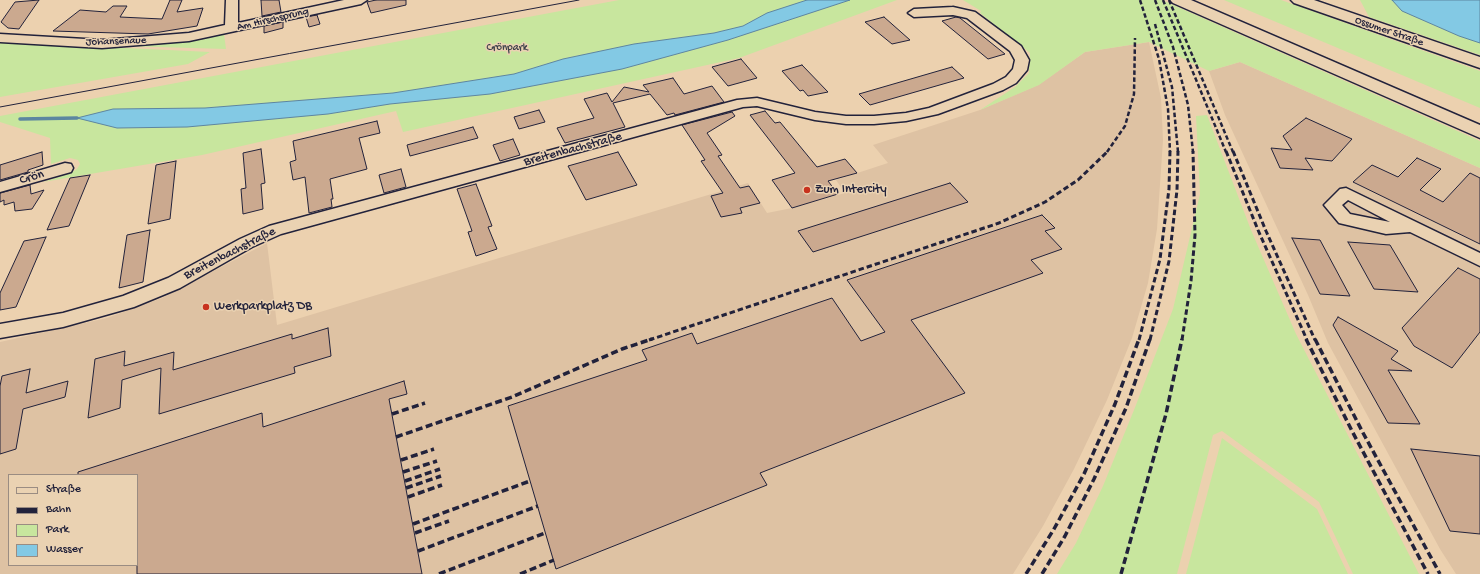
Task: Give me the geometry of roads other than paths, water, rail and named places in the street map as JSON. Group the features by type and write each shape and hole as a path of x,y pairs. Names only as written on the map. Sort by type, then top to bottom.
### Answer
{"main road":[{"path":"1178,0 1200,4 1480,119"},
{"name":"Ossumer Straße","path":"1299,0 1480,63"},
{"path":"1200,4 1480,132"}],"street":[{"path":"231,29 232,0"},
{"name":"Am Hirschsprung","path":"231,29 361,0"},
{"name":"Breitenbachstraße","path":"0,331 63,320 128,302 174,283 246,243 275,230 742,103 757,102 815,116 846,120 874,120 906,117 933,111 998,88 1011,80 1020,70 1022,60 1016,49 972,15 953,11 914,13"},
{"name":"Johansenaue","path":"0,38 102,44 189,37 231,29"},
{"name":"Crön","path":"0,188 64,168"},
{"path":"1413,226 1480,260"}],"water":[{"path":"807,0 850,0 728,40 622,69 490,94 390,104 328,114 187,127 117,128 77,118 113,109 205,108 393,93 514,74 563,59 634,44 714,33 743,26 767,13"},
{"path":"1392,0 1480,0 1480,43 1459,36 1402,11"}],"waterway":[{"path":"20,119 77,118"}],"tram line":[{"path":"0,107 579,0"}],"railway":[{"path":"1140,0 1159,59 1168,109 1170,152"},
{"path":"1155,0 1173,47 1188,105 1193,152"},
{"path":"1163,0 1226,152"},
{"path":"1169,0 1233,152"},
{"path":"1155,24 1172,87 1178,152"},
{"path":"1107,152 1125,126 1134,94 1135,38"},
{"path":"1182,340 1191,281 1195,235 1193,151"},
{"path":"1226,151 1258,230 1307,340"},
{"path":"1233,151 1266,231 1315,340"},
{"path":"649,340 999,223 1045,202 1078,180 1107,152"},
{"path":"1139,340 1160,259 1169,189 1170,152"},
{"path":"1150,340 1169,261 1177,190 1178,152"},
{"path":"1026,574 1054,529 1084,474 1115,404 1139,339"},
{"path":"1042,574 1065,536 1094,479 1126,408 1150,339"},
{"path":"1121,574 1166,414 1182,339"},
{"path":"1306,339 1352,431 1428,574"},
{"path":"1315,339 1362,431 1440,574"},
{"path":"396,437 512,397 622,349 649,340"},
{"path":"392,414 425,403"},
{"path":"401,460 434,449"},
{"path":"403,472 437,461"},
{"path":"405,481 440,469"},
{"path":"406,488 441,476"},
{"path":"413,524 530,481"},
{"path":"408,497 442,485"},
{"path":"418,551 538,506"},
{"path":"415,533 449,521"},
{"path":"439,574 545,533"},
{"path":"520,574 554,560"}],"place":[{"name":"Zum Intercity","path":"807,190"},
{"name":"Werkparkplatz DB","path":"206,307"}],"park label":[{"name":"Crönpark","path":"507,48"}]}
